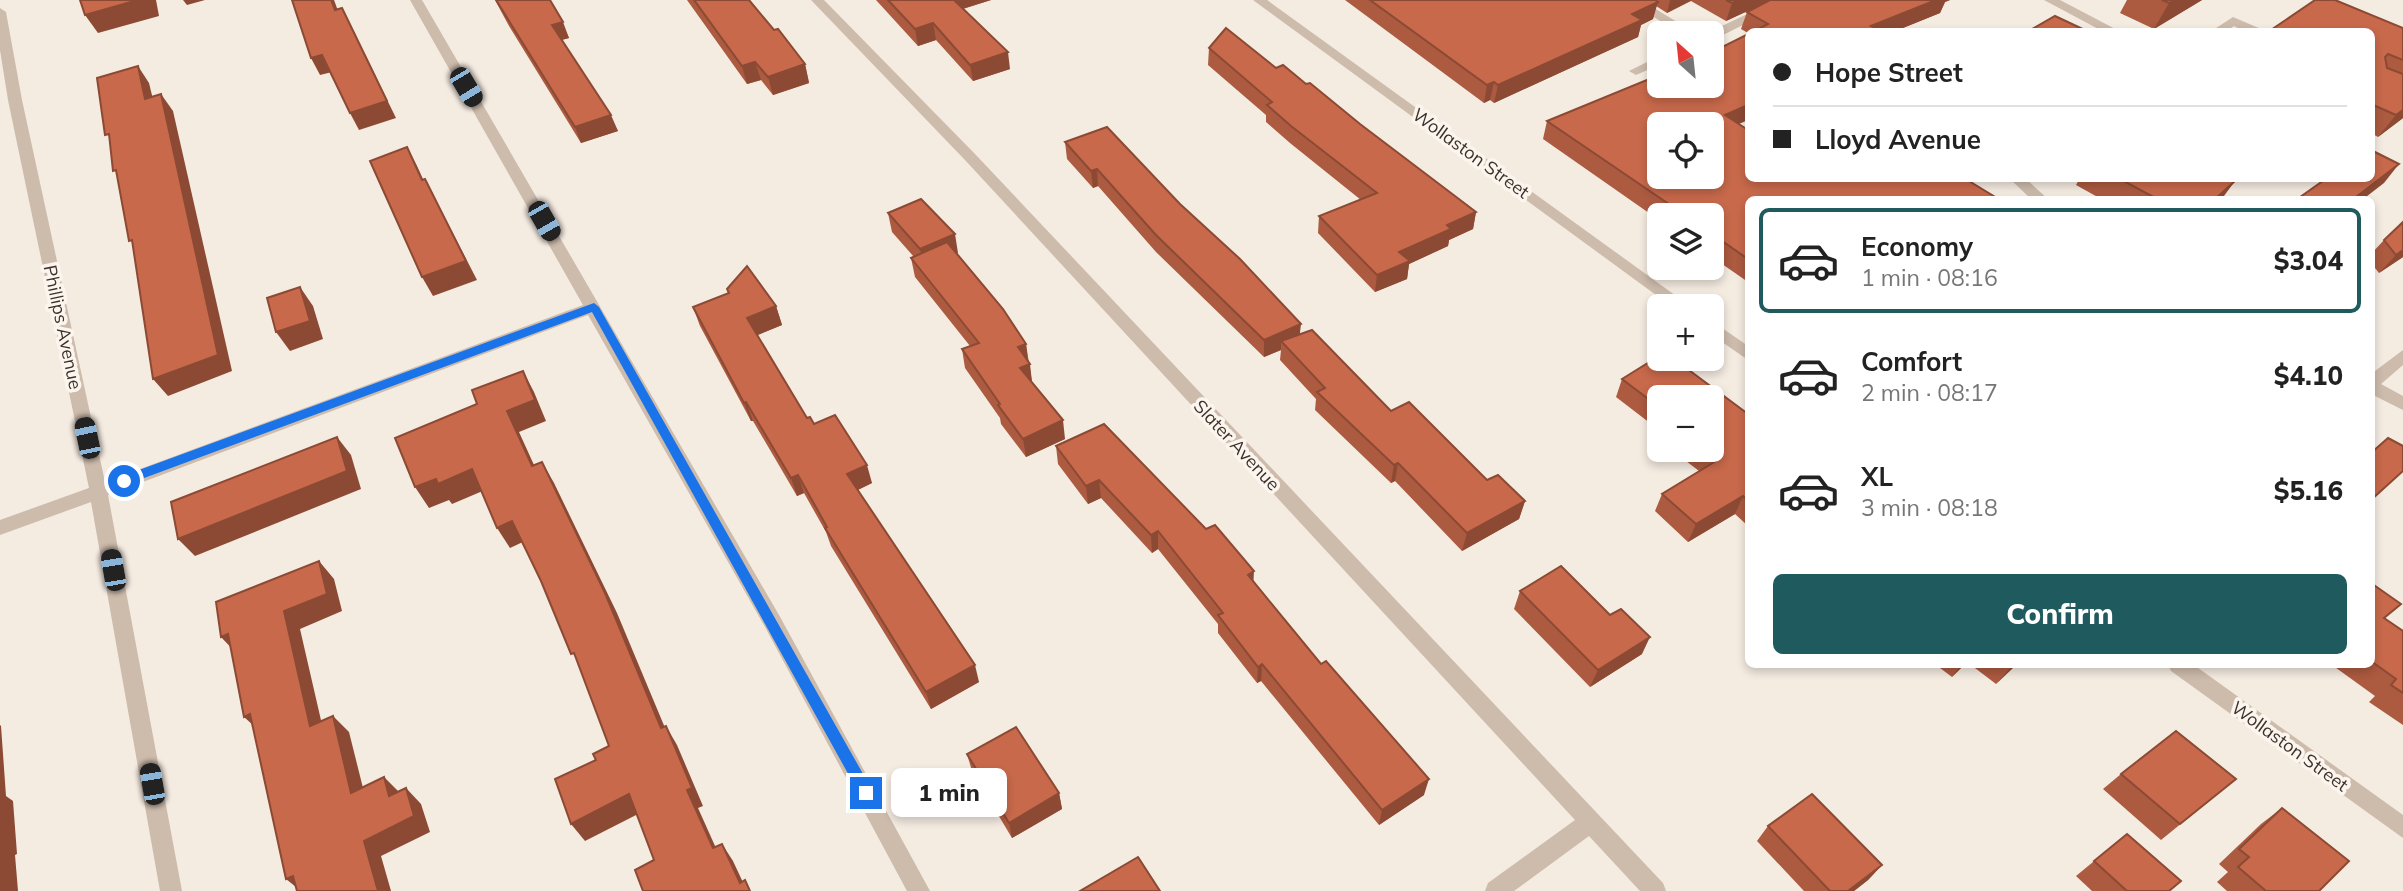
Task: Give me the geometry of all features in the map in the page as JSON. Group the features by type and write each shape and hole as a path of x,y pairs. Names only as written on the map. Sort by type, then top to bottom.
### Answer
{"street":[{"path":"416,0 772,621 919,891"},
{"name":"Slater Avenue","path":"817,0 970,157 1655,891"},
{"name":"Wollaston Street","path":"1259,0 1665,294"},
{"path":"1632,0 1668,21"},
{"path":"1724,29 1787,0"},
{"path":"2050,0 2107,28"},
{"name":"Phillips Avenue","path":"0,12 15,100 98,490 171,891"},
{"path":"2222,28 2233,21 2248,28"},
{"path":"1636,71 1647,66"},
{"path":"2021,182 2037,196"},
{"path":"0,528 594,307"},
{"path":"1724,336 1745,352"},
{"path":"2375,381 2403,356"},
{"path":"2375,387 2403,404"},
{"name":"Wollaston Street","path":"2182,668 2403,828"},
{"path":"1496,891 1590,822"}],"building":[{"path":"80,0 138,0 85,15"},
{"path":"292,0 331,0 335,10 342,8 387,101 350,113 322,55 311,58"},
{"path":"496,0 550,0 563,22 552,25 611,115 575,127"},
{"path":"694,0 749,0 774,30 778,29 805,64 768,77 755,62 742,66"},
{"path":"888,0 954,0 1008,52 970,65 933,23 915,29"},
{"path":"1370,0 1658,2 1632,14 1642,20 1498,85 1494,82 1487,85"},
{"path":"1770,0 1936,0 1871,26 1875,28 1760,28 1768,24 1747,12"},
{"path":"2315,0 2335,0 2403,28 2403,60 2388,54 2385,57 2387,68 2403,74 2403,110 2396,115 2375,106 2375,28 2274,28"},
{"path":"2055,16 2080,28 2034,28"},
{"path":"1226,28 1276,68 1283,65 1306,84 1310,83 1476,212 1447,225 1451,229 1399,252 1410,261 1377,275 1319,216 1377,193 1291,126 1267,105 1272,102 1209,48"},
{"path":"1745,36 1745,106 1725,115 1745,128 1745,182 1971,182 1993,196 1745,196 1745,257 1724,242 1724,203 1667,203 1547,121 1647,80 1647,98 1724,98 1724,46"},
{"path":"138,66 145,99 161,94 218,355 153,379 132,240 129,241 116,170 113,171 109,134 105,135 97,78"},
{"path":"1107,127 1180,204 1240,259 1301,324 1264,340 1156,235 1097,169 1091,171 1065,142"},
{"path":"407,147 466,261 422,277 370,161"},
{"path":"2375,152 2399,164 2357,196 2302,196 2321,182 2375,182"},
{"path":"2125,182 2234,182 2218,196 2152,196"},
{"path":"921,199 955,234 920,249 888,213"},
{"path":"2403,222 2403,250 2396,255 2384,240"},
{"path":"947,242 1003,309 1026,344 1018,347 1030,364 1020,368 1063,420 1023,439 998,405 1000,404 962,349 979,343 911,258"},
{"path":"747,266 776,306 747,318 807,418 810,417 814,424 835,415 867,465 847,474 975,665 926,692 825,528 827,527 798,475 791,478 746,402 744,403 693,307 729,293 727,289"},
{"path":"300,287 310,321 276,332 267,298"},
{"path":"1312,330 1391,411 1409,402 1487,480 1498,475 1525,501 1467,533 1398,463 1394,465 1317,392 1325,388 1281,341"},
{"path":"1647,363 1647,371 1690,371 1709,385 1647,385 1647,398 1622,379"},
{"path":"523,371 535,400 507,411 532,466 542,462 605,593 661,728 666,726 692,788 687,790 713,848 722,844 740,883 745,880 750,891 643,891 635,870 654,860 629,794 571,824 555,779 596,760 593,754 609,746 574,653 571,654 541,581 512,521 497,528 472,469 438,484 436,479 415,487 395,438 477,404 472,390"},
{"path":"1724,396 1745,412 1745,498 1743,496 1696,524 1662,494 1714,462 1724,462"},
{"path":"1104,424 1206,529 1215,525 1254,571 1248,575 1321,664 1326,661 1429,779 1382,810 1262,664 1258,667 1218,615 1223,613 1158,531 1151,535 1099,480 1086,486 1056,446"},
{"path":"337,437 347,471 178,539 171,502"},
{"path":"2388,438 2403,446 2403,471 2375,496 2375,449"},
{"path":"319,561 327,594 284,611 310,726 333,716 351,793 384,777 389,796 406,788 414,816 364,841 378,891 297,891 293,876 286,879 250,714 244,717 228,634 221,637 216,602"},
{"path":"1561,566 1610,615 1621,609 1650,637 1598,670 1520,591"},
{"path":"2375,586 2401,604 2384,618 2403,631 2403,693 2391,685 2396,679 2375,664"},
{"path":"1016,727 1059,793 1009,823 967,754"},
{"path":"2176,731 2236,779 2180,824 2121,774"},
{"path":"1812,794 1882,865 1848,891 1830,891 1768,826"},
{"path":"2282,808 2349,861 2319,891 2266,891 2238,867 2249,857 2239,849"},
{"path":"2127,834 2181,881 2169,891 2127,891 2094,861"},
{"path":"1138,857 1160,891 1080,891"}],"route":[{"path":"124,481 594,307 866,793"}]}
